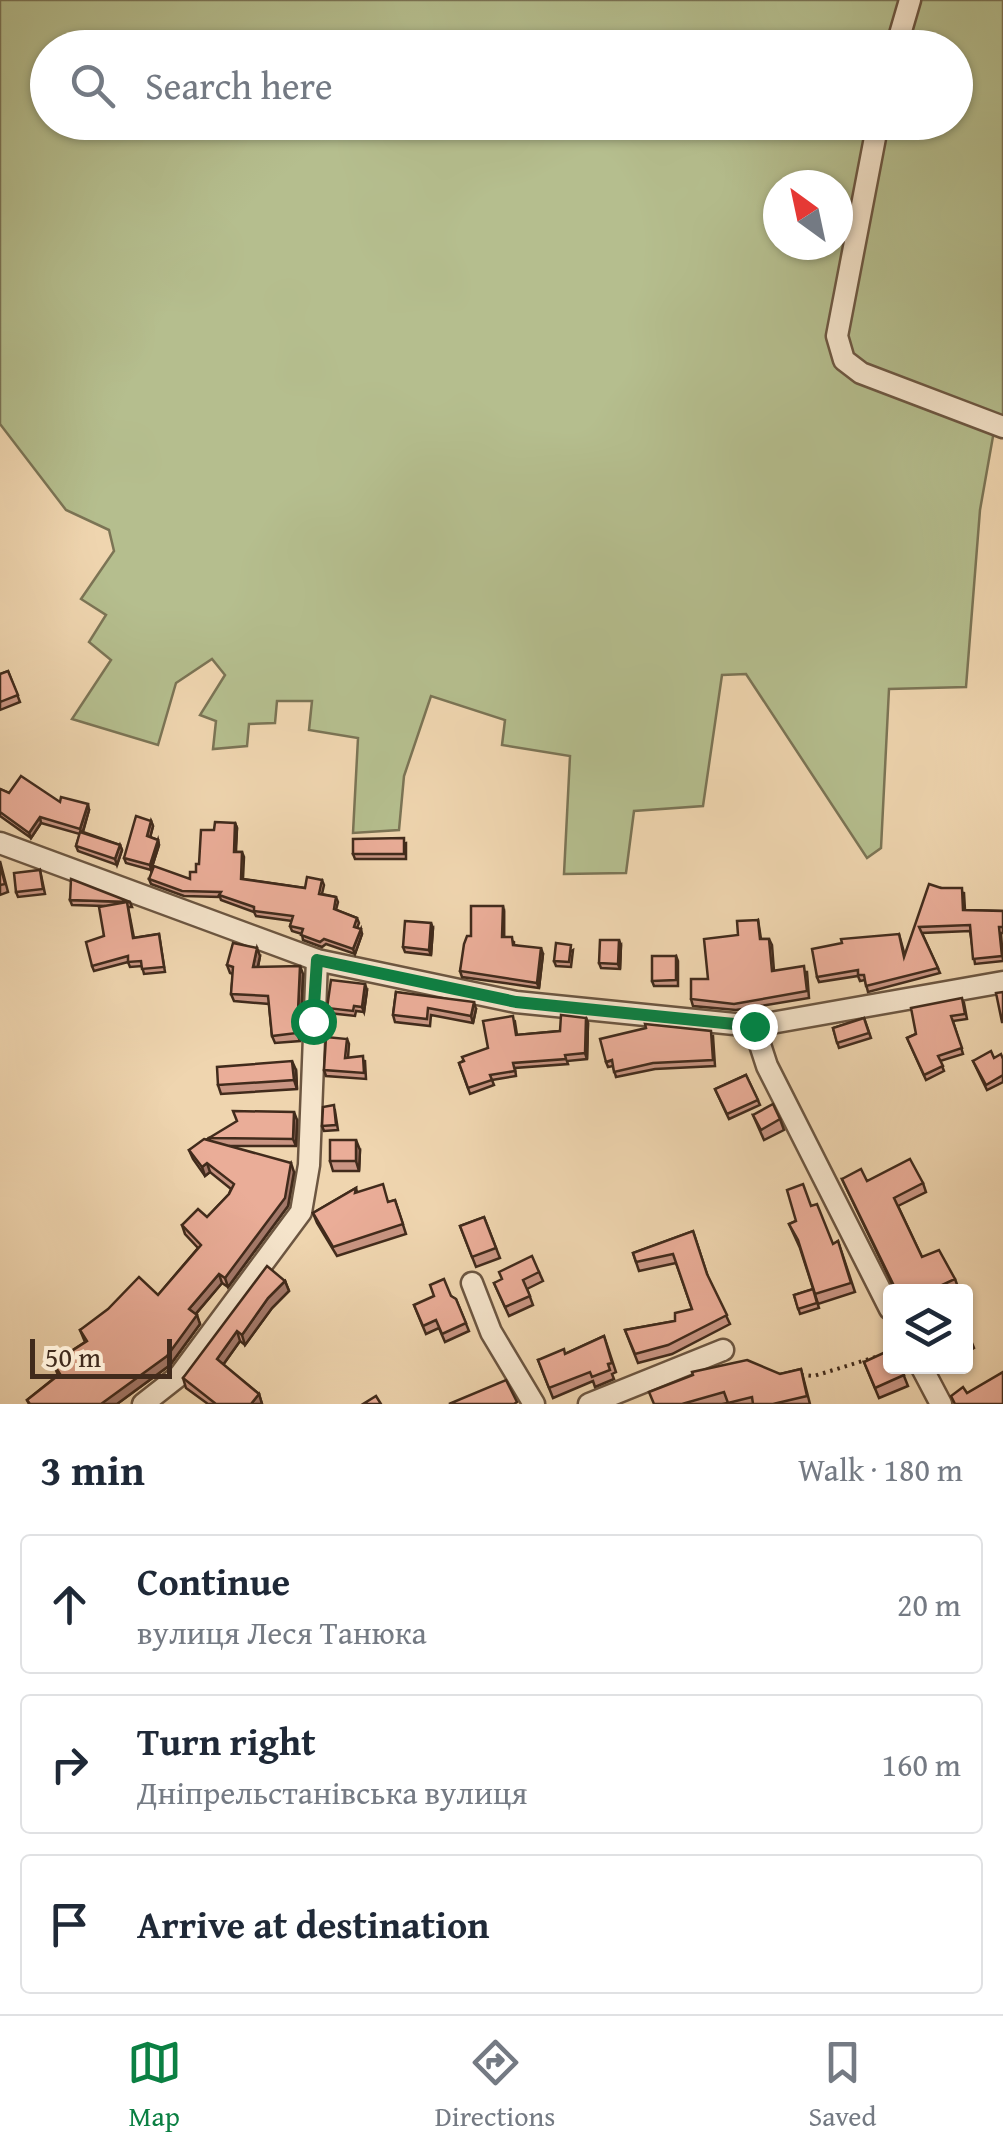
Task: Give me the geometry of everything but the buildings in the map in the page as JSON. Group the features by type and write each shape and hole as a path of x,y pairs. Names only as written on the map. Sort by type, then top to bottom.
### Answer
{"street":[{"path":"901,30 910,0"},
{"path":"875,140 837,336 844,360 861,372 1003,427"},
{"path":"0,843 317,960 516,1002 754,1026 1003,982"},
{"path":"154,1400 180,1374 301,1212 309,1165 317,960"},
{"path":"754,1026 767,1066 883,1295"},
{"path":"472,1283 490,1332 534,1404"},
{"path":"589,1404 723,1350"},
{"path":"924,1374 941,1404"}],"path":[{"path":"796,1375 814,1376 883,1354"}],"green space":[{"path":"0,0 1003,0 1003,417 995,425 980,510 966,687 889,689 881,848 867,858 746,674 722,675 703,806 634,811 626,873 564,874 570,756 502,745 505,720 431,696 404,776 399,830 353,833 358,738 309,730 312,701 277,701 275,723 249,724 247,746 213,749 216,721 200,715 225,675 212,659 176,683 158,745 72,719 111,660 89,642 106,615 81,599 114,551 109,530 66,510 0,424"}],"route":[{"path":"313,1021 317,960 516,1002 754,1026"}]}
